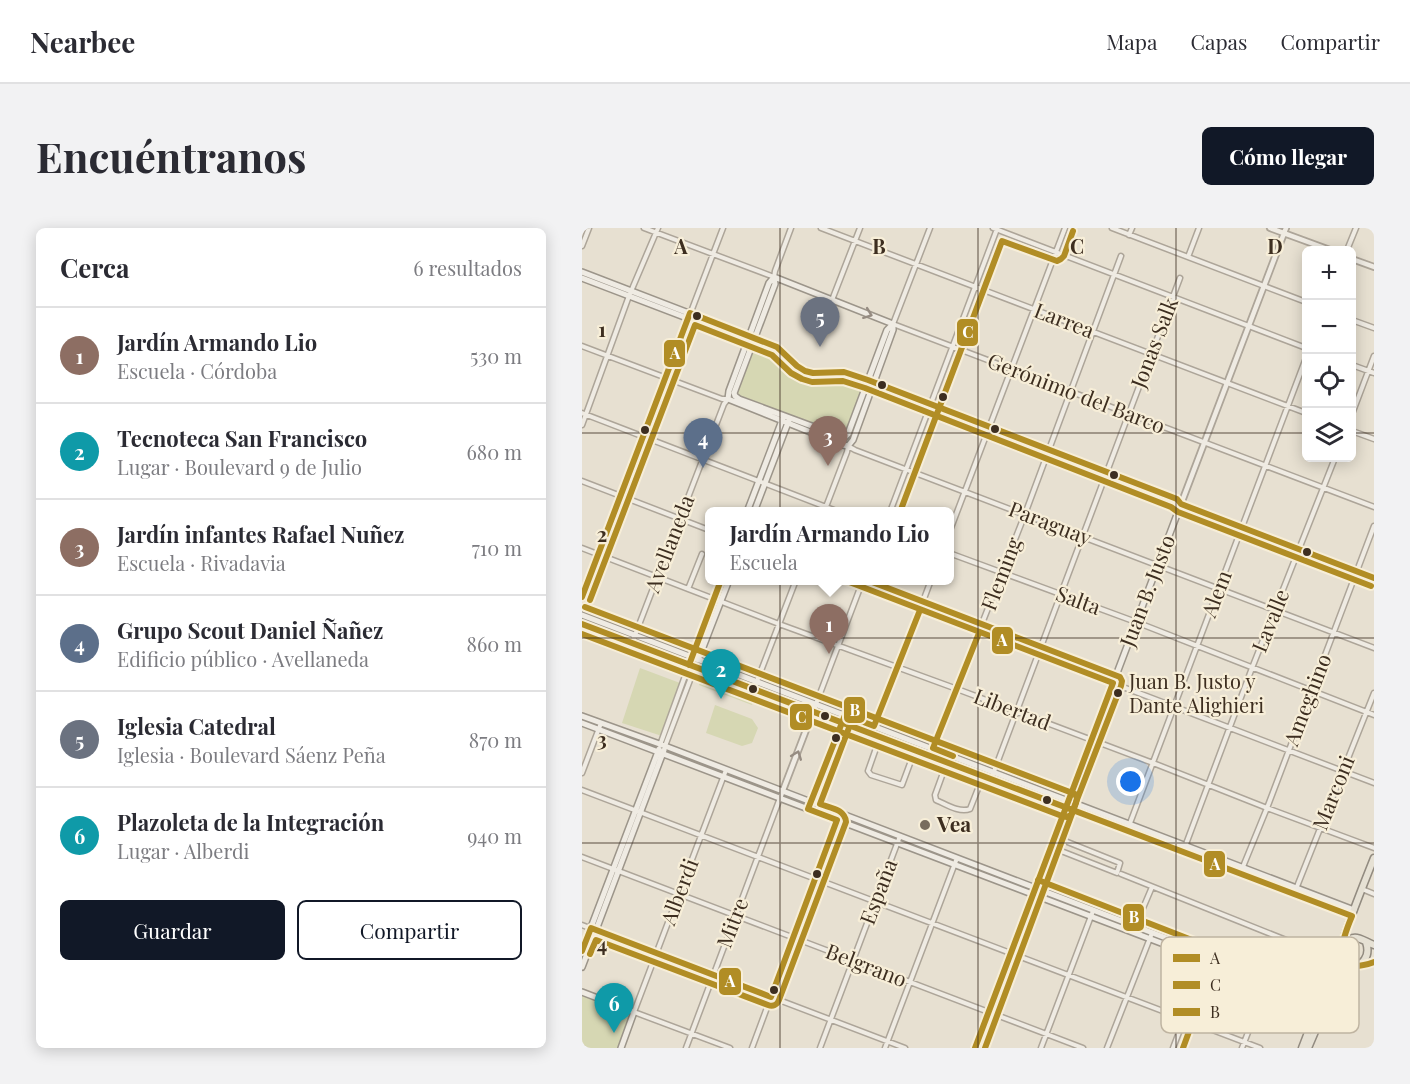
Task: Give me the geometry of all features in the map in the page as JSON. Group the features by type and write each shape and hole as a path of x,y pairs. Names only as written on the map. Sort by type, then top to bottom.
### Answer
{"main road":[{"path":"582,272 631,294"},
{"name":"Gerónimo del Barco","path":"774,277 893,324"},
{"name":"Avellaneda","path":"728,399 729,391 775,284 774,277"},
{"path":"582,278 631,294 751,340 786,355 805,371 849,373 871,381 929,407 1106,475 1177,499 1181,504 1374,578"},
{"path":"869,388 844,438 848,446 853,440 888,327 893,324"},
{"name":"Avellaneda","path":"735,396 751,340"},
{"path":"837,373 869,388 929,407"},
{"path":"728,399 735,396"},
{"name":"Paraguay","path":"735,396 848,446"},
{"name":"Paraguay","path":"728,399 844,438"},
{"path":"755,507 785,420"},
{"path":"750,507 762,482"},
{"name":"Juan B. Justo","path":"975,1048 1181,504"},
{"path":"692,666 719,585"},
{"path":"695,658 727,585"},
{"path":"582,615 1297,887 1352,916"},
{"path":"582,624 1352,916"},
{"path":"582,716 600,726 1161,940"},
{"path":"582,723 600,726"},
{"path":"582,967 593,929 662,749"},
{"path":"1345,937 1374,858"},
{"path":"1091,913 1135,927 1151,936"},
{"path":"1352,916 1351,933 1355,937"},
{"path":"582,951 593,929"},
{"path":"1359,938 1374,945"},
{"path":"1361,966 1370,955 1370,948 1366,942"},
{"path":"1361,966 1374,962"},
{"path":"582,992 634,1012"},
{"name":"Alberdi","path":"621,1048 634,1012"},
{"path":"1302,1048 1308,1033"},
{"path":"1308,1048 1313,1033"}],"street":[{"path":"582,246 589,228"},
{"name":"Gerónimo del Barco","path":"644,228 657,230 774,277"},
{"path":"582,597 723,228"},
{"name":"Avellaneda","path":"774,277 791,228"},
{"name":"Larrea","path":"821,228 1302,411"},
{"path":"832,300 860,228"},
{"path":"893,324 930,228"},
{"path":"892,507 996,228 1302,346"},
{"path":"954,520 1065,228"},
{"path":"1112,228 1302,300"},
{"path":"1129,235 1132,228"},
{"path":"1188,257 1199,228"},
{"path":"1270,228 1285,231 1321,246"},
{"path":"1349,246 1356,228"},
{"path":"582,425 584,414 657,230"},
{"name":"Juan B. Justo","path":"1181,504 1285,231"},
{"name":"Fleming","path":"930,756 1025,514 1122,256"},
{"path":"1356,260 1374,267"},
{"name":"Jonas Salk","path":"991,779 1180,278"},
{"path":"1356,321 1374,328"},
{"name":"Gerónimo del Barco","path":"893,324 1374,507"},
{"name":"Paraguay","path":"582,346 665,379 722,399 728,399"},
{"path":"1354,408 1374,356"},
{"path":"1356,366 1374,373"},
{"name":"Alem","path":"1127,831 1302,369"},
{"name":"Avellaneda","path":"632,643 702,459 728,399"},
{"path":"584,414 762,482 820,507"},
{"path":"1356,432 1374,439"},
{"path":"826,507 848,446"},
{"name":"Paraguay","path":"848,446 1374,648"},
{"name":"Lavalle","path":"1183,852 1252,668 1333,462"},
{"path":"582,481 705,528"},
{"name":"Ameghino","path":"1240,874 1374,526"},
{"name":"Libertad","path":"582,548 1374,848"},
{"path":"688,589 702,554"},
{"name":"Salta","path":"954,555 1374,714"},
{"path":"754,689 794,585"},
{"path":"856,585 1374,783"},
{"path":"871,734 929,585"},
{"path":"782,795 861,587"},
{"path":"662,749 692,666"},
{"name":"Marconi","path":"1294,894 1374,693"},
{"path":"809,806 845,715"},
{"path":"582,773 600,726"},
{"path":"880,737 868,771 871,775 900,786 903,784 915,750"},
{"path":"947,762 934,795 938,801 966,811 970,809 983,776"},
{"name":"Alberdi","path":"634,1012 725,773"},
{"path":"582,790 1161,1011"},
{"name":"Mitre","path":"686,1048 782,795"},
{"path":"752,1048 838,817"},
{"name":"España","path":"820,1048 898,839"},
{"path":"1051,844 1062,840 1120,863 1119,874"},
{"path":"1051,844 1119,874 1278,937"},
{"name":"Belgrano","path":"582,857 1083,1048"},
{"path":"885,1048 956,861"},
{"path":"1135,927 1152,887"},
{"path":"1362,889 1374,894"},
{"path":"1041,1048 1091,913"},
{"path":"582,925 904,1048"},
{"path":"1107,1048 1151,936"},
{"path":"634,1012 729,1048"},
{"path":"1173,1048 1179,1033"},
{"path":"1221,1033 1260,1048"},
{"path":"1242,1048 1248,1033"}],"green space":[{"path":"753,344 777,352 805,371 837,373 866,386 846,437 735,396"},
{"path":"640,668 680,683 662,736 622,723"},
{"path":"703,674 756,694 752,705 699,685"},
{"path":"715,705 752,719 758,728 752,743 742,746 706,733"},
{"path":"582,992 634,1012 621,1048 582,1048"}],"transit line":[{"name":"C","path":"902,507 1002,241 1057,261 1064,256 1073,231"},
{"name":"A","path":"582,597 690,313 777,347 805,371 844,372 868,380 1374,578"},
{"name":"C","path":"590,600 695,325 772,355 791,373 802,379 812,382 843,381 865,388 1371,586"},
{"name":"A","path":"689,665 719,585"},
{"name":"A","path":"857,585 1113,683 975,1048"},
{"name":"C","path":"582,634 1062,816 1071,815 1121,686 1120,677 880,585"},
{"name":"B","path":"585,607 1075,794 1076,803 985,1048"},
{"name":"A","path":"582,951 591,928 771,997 837,820 808,809 845,715 874,726 920,610"},
{"name":"A","path":"582,624 1352,916 1344,937"},
{"name":"A","path":"953,756 933,748 979,633"},
{"name":"C","path":"590,954 596,940 768,1005 776,1004 846,822 843,814 820,804 850,725"},
{"name":"B","path":"1038,880 1184,937"},
{"name":"A","path":"1359,966 1374,962"},
{"name":"B","path":"1183,1048 1188,1033"}],"place":[{"name":"Iglesia Catedral","path":"820,347"},
{"name":"Jardín infantes Rafael Nuñez","path":"828,466"},
{"name":"Grupo Scout Daniel Ñañez","path":"703,468"},
{"name":"Jardín Armando Lio","path":"829,654"},
{"name":"Juan B. Justo y Dante Alighieri","path":"1118,693"},
{"name":"Tecnoteca San Francisco","path":"721,699"},
{"name":"Vea","path":"925,825"},
{"name":"Plazoleta de la Integración","path":"614,1033"}]}
